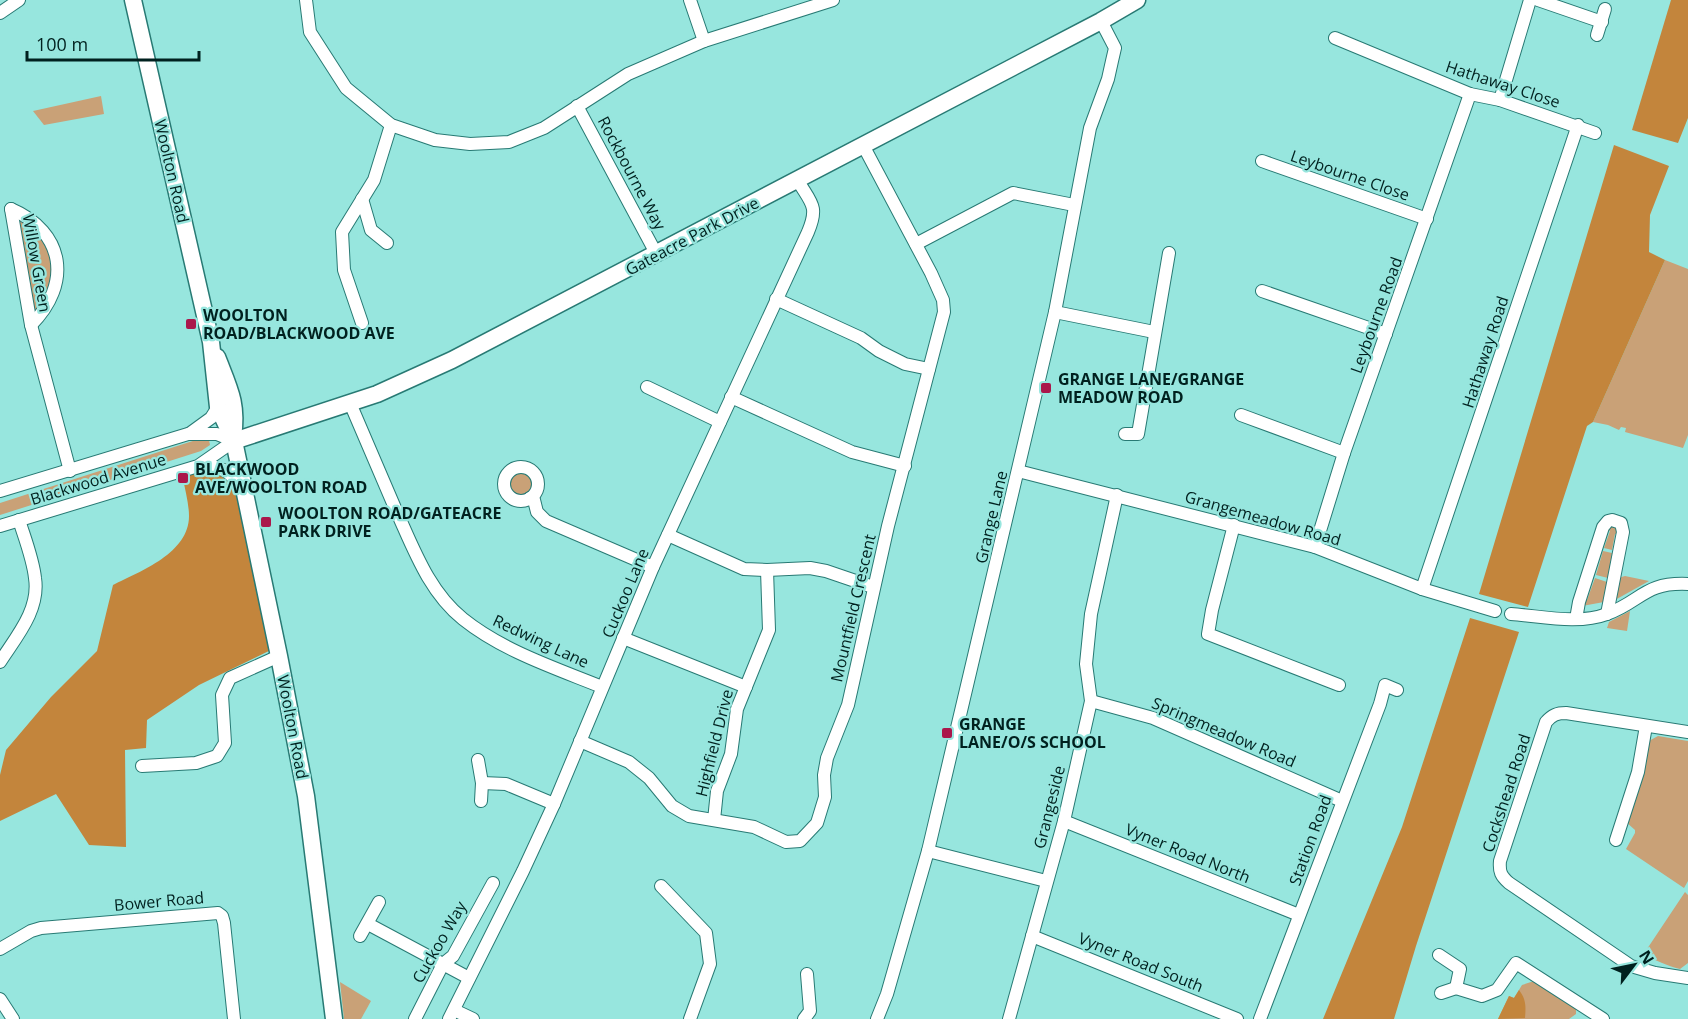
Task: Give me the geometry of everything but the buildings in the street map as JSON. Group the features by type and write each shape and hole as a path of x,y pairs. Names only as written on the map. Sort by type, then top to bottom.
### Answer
{"street":[{"path":"0,13 19,0"},
{"name":"Woolton Road","path":"133,0 211,342 218,407 234,439 279,656 306,796 334,1019"},
{"path":"306,0 310,32 346,88 391,124 435,140 470,144 509,142 544,128 628,74 704,41 833,0"},
{"path":"690,0 704,41"},
{"name":"Gateacre Park Drive","path":"234,439 377,394 452,360 864,147 1137,0"},
{"path":"1500,100 1530,0"},
{"path":"1538,0 1602,22"},
{"path":"1597,35 1605,9"},
{"name":"Grange Lane","path":"877,1019 887,994 928,851 1055,312 1090,128 1108,79 1115,48 1101,21"},
{"name":"Hathaway Close","path":"1335,38 1470,94 1500,100 1595,132"},
{"name":"Leybourne Road","path":"1315,547 1344,453 1470,94"},
{"name":"Rockbourne Way","path":"577,106 657,255"},
{"path":"362,323 344,270 342,232 374,180 391,124"},
{"name":"Hathaway Road","path":"1422,590 1578,125"},
{"name":"Mountfield Crescent","path":"580,741 629,762 650,777 672,806 689,816 754,827 786,842 800,841 817,824 825,797 824,775 827,758 848,705 873,587 944,312 944,300 864,147"},
{"name":"Leybourne Close","path":"1262,161 1428,219"},
{"name":"Cuckoo Lane","path":"451,1014 554,804 653,567 814,218 813,206 798,181"},
{"path":"916,244 1013,193 1074,205"},
{"path":"362,199 371,230 387,243"},
{"name":"Willow Green","path":"31,325 42,315 52,299 56,285 58,260 54,249 38,226 26,216 10,209 31,325 70,471"},
{"path":"1125,434 1138,434 1169,254"},
{"path":"1262,291 1386,334"},
{"path":"776,299 861,338 896,360 929,369"},
{"path":"1055,312 1154,332"},
{"name":"Woolton Road","path":"211,342 231,394 236,415 234,439"},
{"path":"647,387 720,422"},
{"path":"731,398 852,452 905,466"},
{"name":"Redwing Lane","path":"350,403 421,566 438,593 462,618 488,637 602,687"},
{"name":"Blackwood Avenue","path":"188,434 211,418 218,407"},
{"path":"1240,415 1344,453"},
{"name":"Blackwood Avenue","path":"0,491 188,434 217,434 234,439"},
{"name":"Blackwood Avenue","path":"0,526 204,463 234,439"},
{"path":"204,463 226,471 246,489"},
{"name":"Grangemeadow Road","path":"1018,471 1315,547 1422,590 1495,611"},
{"name":"Grangeside","path":"1008,1019 1064,821 1091,701 1086,664 1091,614 1117,495"},
{"path":"530,498 534,500 537,512 546,521 653,567"},
{"path":"0,662 27,619 33,607 36,592 34,569 19,520"},
{"path":"1576,619 1579,602 1604,527 1608,521 1612,520 1621,523 1623,532 1607,614"},
{"path":"1234,525 1208,634 1339,685"},
{"path":"668,535 744,569 810,568 873,587"},
{"name":"Highfield Drive","path":"714,820 717,791 731,754 737,709 769,630 767,570"},
{"path":"1511,614 1590,618 1607,614 1655,587 1688,584"},
{"path":"623,638 746,687"},
{"path":"142,766 196,763 218,756 225,743 222,695 230,678 279,656"},
{"name":"Station Road","path":"1260,1019 1380,704 1385,685 1397,690"},
{"name":"Springmeadow Road","path":"1091,701 1153,718 1342,801"},
{"name":"Cockshead Road","path":"1688,732 1566,713 1558,713 1551,717 1546,722 1499,869 1502,877 1509,883 1631,966 1655,973 1688,978"},
{"path":"1616,840 1638,772 1646,726"},
{"path":"478,760 482,783 481,801"},
{"path":"482,783 506,784 554,804"},
{"name":"Vyner Road North","path":"1064,821 1299,915"},
{"path":"928,851 1046,881"},
{"name":"Cuckoo Way","path":"415,1019 443,964 453,956 493,883"},
{"path":"661,886 706,933 710,964 690,1019"},
{"path":"360,936 379,902"},
{"name":"Bower Road","path":"0,949 31,931 41,928 218,913 224,922 234,1019"},
{"path":"368,924 469,978"},
{"name":"Vyner Road South","path":"1032,936 1237,1019"},
{"path":"1439,955 1460,969 1456,988"},
{"path":"1441,993 1456,988 1482,996 1497,990 1516,963 1603,1019"},
{"path":"804,1019 810,1011 807,974"},
{"path":"0,999 13,1019"},
{"path":"451,1014 473,1019"}],"shaded area":[{"path":"1671,0 1688,0 1688,118 1678,143 1632,130"},
{"path":"101,96 104,114 44,125 33,111"},
{"path":"1614,145 1669,166 1650,215 1649,252 1665,260 1593,422 1587,426 1528,607 1479,594"},
{"path":"15,214 39,236 52,263 49,289 33,318"},
{"path":"1665,260 1688,269 1688,435 1683,448 1625,432 1626,428 1621,427 1619,430 1593,422"},
{"path":"199,439 209,440 210,445 201,451 0,515 0,503"},
{"path":"233,463 277,647 199,685 147,720 146,748 125,750 126,847 89,845 56,794 0,821 0,775 6,750 51,697 97,651 113,585 162,559 181,540 187,529 189,516 183,478 198,466"},
{"path":"521,471 529,475 533,483 529,491 521,495 513,491 509,483 513,475"},
{"path":"1615,525 1619,534 1615,534 1612,550 1604,548 1610,531 1606,529"},
{"path":"1603,551 1612,553 1608,578 1596,575"},
{"path":"1625,576 1649,581 1615,600 1618,578"},
{"path":"1595,578 1607,582 1604,602 1582,606 1583,599 1587,600"},
{"path":"1630,611 1627,631 1607,628 1609,622"},
{"path":"1470,618 1519,632 1394,1019 1323,1019 1402,827"},
{"path":"1658,736 1688,741 1688,881 1684,888 1626,849 1635,833 1635,830 1626,822 1647,742"},
{"path":"1685,892 1688,895 1688,963 1680,969 1643,955"},
{"path":"1534,981 1576,1008 1576,1014 1569,1019 1498,1019 1509,996 1514,998 1522,985"},
{"path":"340,982 371,1001 361,1019 344,1019"},
{"path":"1519,990 1525,1003 1525,1018 1498,1019 1509,996 1514,998"}],"place":[{"name":"WOOLTON ROAD/BLACKWOOD AVE","path":"191,324"},
{"name":"GRANGE LANE/GRANGE MEADOW ROAD","path":"1046,388"},
{"name":"BLACKWOOD AVE/WOOLTON ROAD","path":"183,478"},
{"name":"WOOLTON ROAD/GATEACRE PARK DRIVE","path":"266,522"},
{"name":"GRANGE LANE/O/S SCHOOL","path":"947,733"}]}
